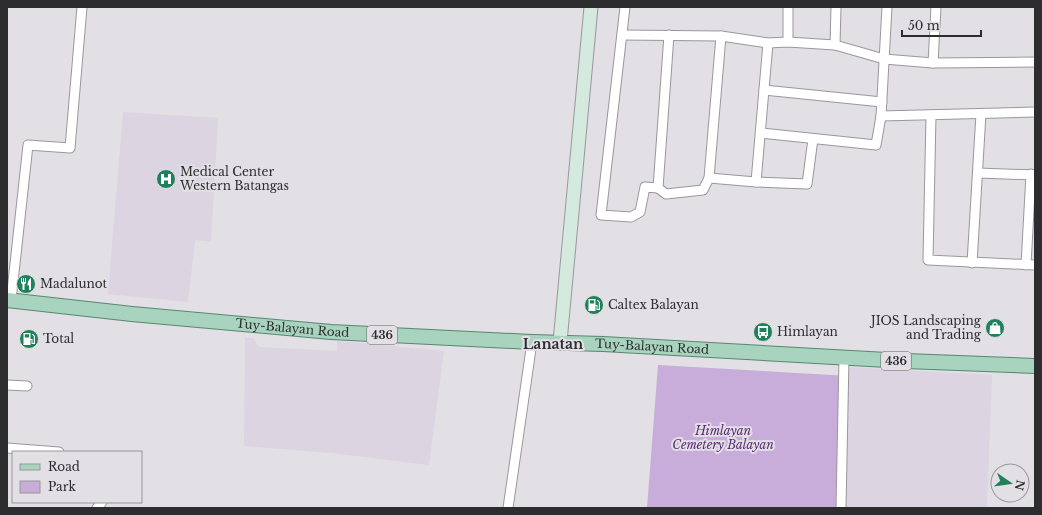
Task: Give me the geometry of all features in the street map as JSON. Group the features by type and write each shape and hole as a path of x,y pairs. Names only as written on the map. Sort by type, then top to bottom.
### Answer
{"main road":[{"name":"Tuy-Balayan Road","path":"9,300 52,306 331,332 532,342 560,342 905,361 1035,366"}],"street":[{"path":"9,300 28,145 70,148 82,7"},
{"path":"560,342 591,7"},
{"path":"625,7 601,215 631,217 640,212 645,187 658,188 666,194 703,190 709,178 721,36"},
{"path":"788,7 788,42"},
{"path":"835,45 836,7"},
{"path":"761,133 876,145 881,116 887,7"},
{"path":"933,63 936,7"},
{"path":"622,34 721,36 768,42 835,45 884,59 933,63 1035,62"},
{"path":"658,188 669,35"},
{"path":"756,182 768,42"},
{"path":"764,90 882,102"},
{"path":"881,116 1035,112"},
{"path":"972,262 981,114"},
{"path":"931,115 928,260 1030,265 1033,175 978,174"},
{"path":"709,178 807,184 813,139"},
{"path":"508,508 532,342"},
{"path":"841,508 844,358"},
{"path":"7,385 27,386"},
{"path":"7,448 46,451"}],"shaded area":[{"name":"Medical Center Western Batangas","path":"123,112 218,118 211,242 195,240 188,302 108,294"},
{"path":"245,338 253,338 259,347 337,351 337,341 444,351 429,465 332,453 244,446"},
{"path":"849,367 992,375 987,508 845,508"}],"green space":[{"name":"Himlayan Cemetery Balayan","path":"658,365 849,376 845,508 647,508"}],"place":[{"name":"Medical Center Western Batangas","path":"166,179"},
{"name":"Madalunot","path":"26,284"},
{"name":"Caltex Balayan","path":"594,305"},
{"name":"JIOS Landscaping and Trading","path":"995,328"},
{"name":"Himlayan","path":"763,332"},
{"name":"Total","path":"29,339"}],"district":[{"name":"Lanatan","path":"553,344"}]}
